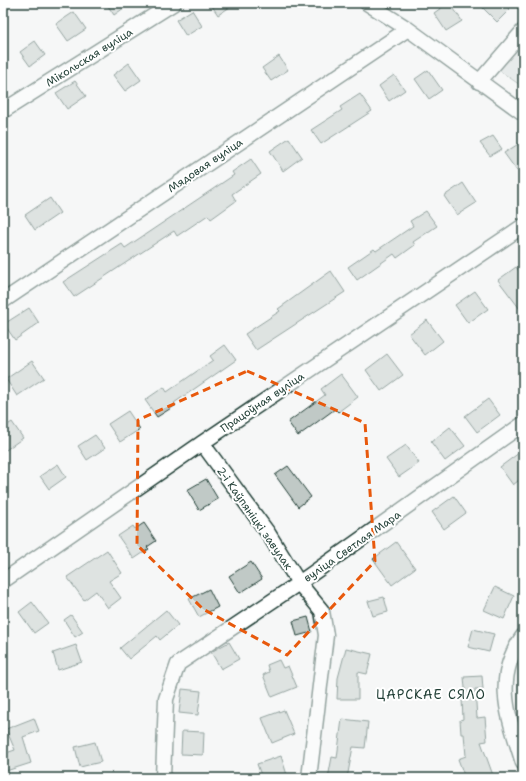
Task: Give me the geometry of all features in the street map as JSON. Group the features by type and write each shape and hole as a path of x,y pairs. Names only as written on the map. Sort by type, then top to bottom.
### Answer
{"street":[{"name":"Мікольская вуліца","path":"3,111 174,3"},
{"path":"367,3 408,29 523,113"},
{"name":"Мядовая вуліца","path":"3,300 408,29"},
{"path":"479,82 523,31"},
{"name":"Працоўная вуліца","path":"3,581 202,443 523,226"},
{"name":"вуліца Светлая Мара","path":"163,778 166,699 178,664 299,583 523,424"},
{"name":"2-і Каўпяніцкі завулак","path":"202,443 268,533 299,583 322,611 326,635 309,778"},
{"path":"523,636 513,651 508,671 506,705 523,763"}],"highlighted area":[{"path":"247,371 365,423 375,561 287,655 203,609 137,545 138,420"}],"shaded area":[{"path":"523,38 523,87 497,69"}],"building":[{"path":"106,3 131,3 114,15"},
{"path":"210,3 236,3 218,15"},
{"path":"450,3 462,21 446,31 434,13"},
{"path":"478,3 504,3 510,9 497,22"},
{"path":"192,10 202,26 186,36 176,20"},
{"path":"74,12 86,29 68,41 56,24"},
{"path":"35,41 45,55 30,66 20,52"},
{"path":"279,56 288,70 271,81 262,68"},
{"path":"129,63 141,80 125,91 113,75"},
{"path":"428,70 442,90 429,99 415,79"},
{"path":"394,75 405,90 389,101 379,86"},
{"path":"75,81 86,96 67,109 56,93"},
{"path":"360,94 372,111 321,144 311,130 342,110 340,107"},
{"path":"493,136 502,149 490,156 480,143"},
{"path":"289,138 302,157 283,171 270,151"},
{"path":"520,143 523,148 523,167 517,171 504,153"},
{"path":"251,159 261,174 232,194 236,201 211,219 208,215 177,236 174,231 74,297 63,282 122,244 125,248 234,175 232,172"},
{"path":"463,183 476,203 457,215 444,196"},
{"path":"50,198 60,213 35,230 25,215"},
{"path":"426,211 437,226 413,242 415,245 397,258 394,254 357,280 348,267 374,249 376,251 413,226 410,221"},
{"path":"516,267 523,276 523,313 498,280"},
{"path":"331,271 345,292 256,350 245,334 280,311 278,309"},
{"path":"475,291 488,309 468,323 455,305"},
{"path":"29,308 39,323 15,340 4,324"},
{"path":"427,320 443,341 425,355 409,334"},
{"path":"225,345 236,360 174,403 176,405 157,417 145,400 164,387 167,392 213,360 210,356"},
{"path":"387,354 403,375 381,391 366,370"},
{"path":"32,361 44,378 17,396 6,379"},
{"path":"341,374 358,397 338,412 335,409 298,436 288,422 325,395 321,389"},
{"path":"488,399 500,415 477,432 465,416"},
{"path":"128,411 140,429 120,442 108,424"},
{"path":"12,422 23,438 3,452 3,428"},
{"path":"450,427 465,446 445,461 431,442"},
{"path":"95,435 105,448 87,460 78,446"},
{"path":"406,445 419,463 399,477 386,459"},
{"path":"523,450 523,477 513,485 500,467"},
{"path":"58,464 66,477 49,489 40,476"},
{"path":"288,466 311,497 298,507 275,475"},
{"path":"206,479 218,499 199,510 187,490"},
{"path":"454,496 466,513 444,529 432,512"},
{"path":"144,523 156,541 147,547 149,549 134,559 118,536 133,526 135,529"},
{"path":"396,542 415,568 392,585 373,559"},
{"path":"107,550 122,573 109,581 121,598 108,608 96,591 84,600 67,577"},
{"path":"251,562 262,579 240,593 229,576"},
{"path":"495,587 514,596 504,619 484,610"},
{"path":"209,589 218,607 199,617 189,599"},
{"path":"384,597 388,612 373,616 368,601"},
{"path":"32,602 48,623 34,633 19,612"},
{"path":"166,610 178,625 160,640 157,636 129,659 120,648"},
{"path":"71,615 83,632 75,637 64,620"},
{"path":"308,617 312,632 297,636 293,621"},
{"path":"473,629 494,634 489,652 468,647"},
{"path":"229,642 239,659 221,669 211,652"},
{"path":"76,645 82,662 58,670 53,653"},
{"path":"346,648 372,654 367,674 358,672 358,699 337,699 338,678"},
{"path":"279,660 283,668 288,666 297,687 272,697 263,675 269,672 267,665"},
{"path":"482,676 483,689 475,689 477,718 485,717 487,741 481,742 494,778 465,778 458,759 466,756 464,734 461,734 460,720 463,719 462,699 466,699 464,677"},
{"path":"182,689 201,691 198,715 179,713"},
{"path":"284,710 294,734 272,743 262,718"},
{"path":"34,718 39,731 23,737 31,763 6,771 3,754 15,750 6,729"},
{"path":"342,719 368,722 365,748 353,747 347,778 328,778 332,757 337,758"},
{"path":"182,731 204,732 203,755 181,754"},
{"path":"95,742 101,762 80,767 75,747"},
{"path":"281,756 288,778 262,778 257,764"}],"district":[{"name":"ЦАРСКАЕ СЯЛО","path":"431,694"}]}
